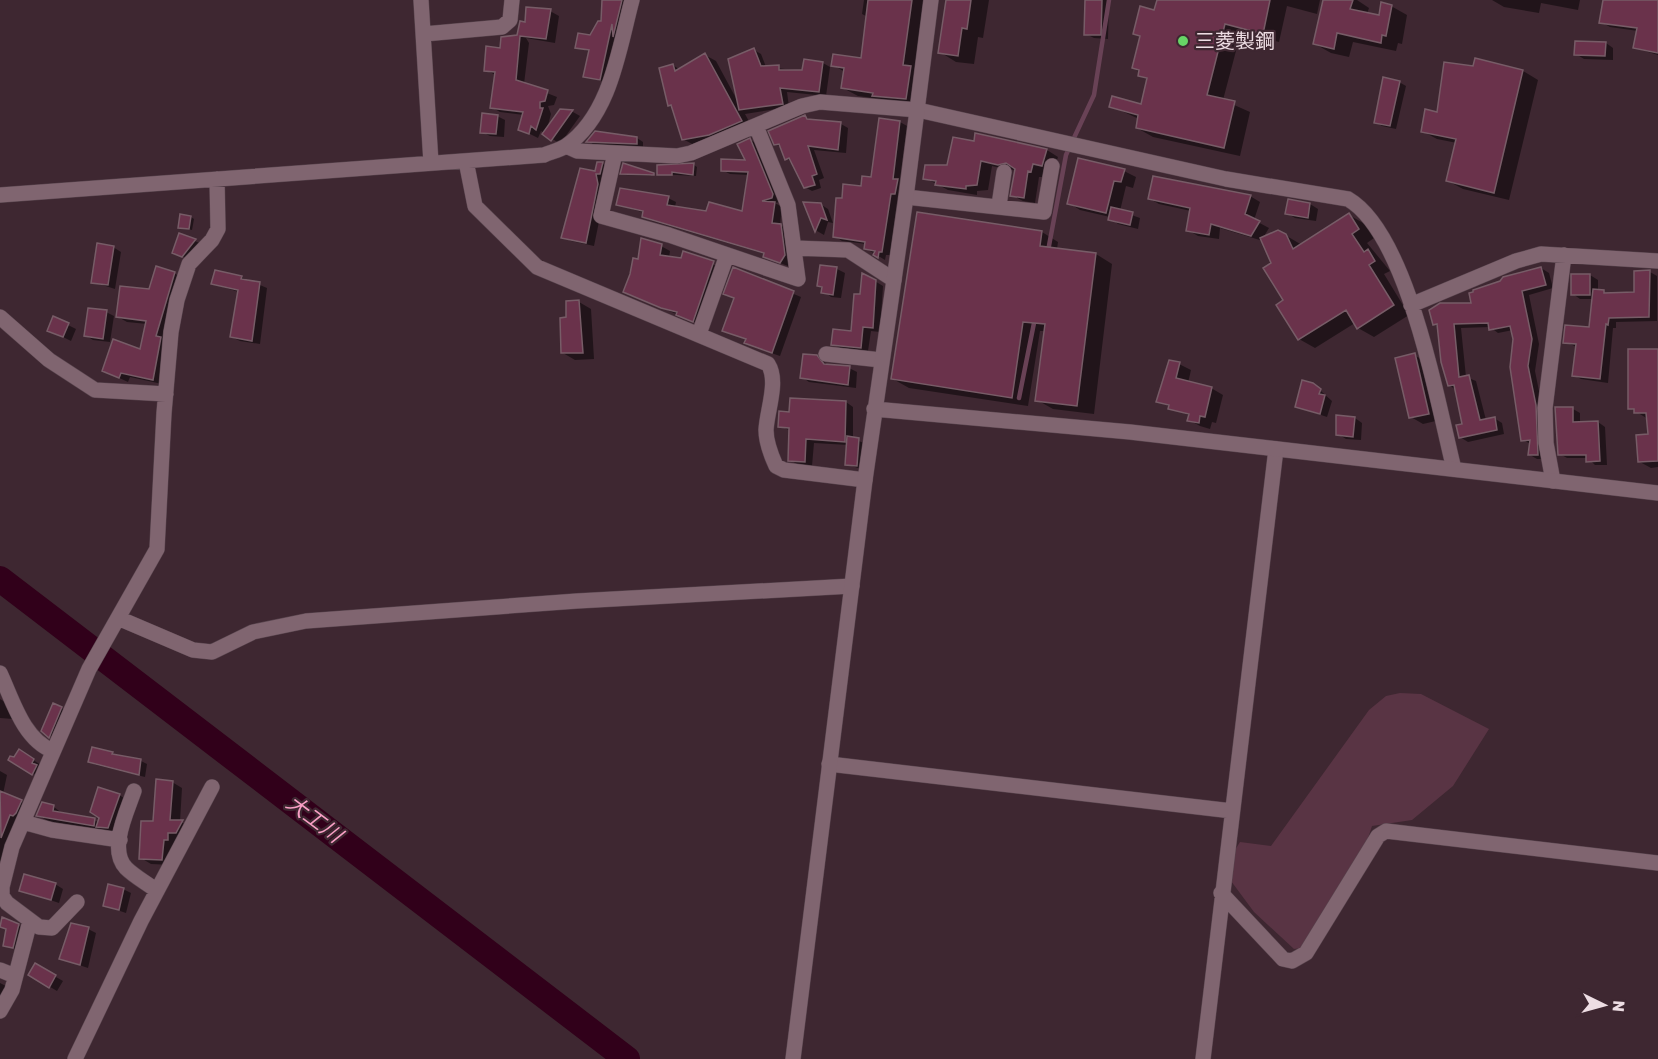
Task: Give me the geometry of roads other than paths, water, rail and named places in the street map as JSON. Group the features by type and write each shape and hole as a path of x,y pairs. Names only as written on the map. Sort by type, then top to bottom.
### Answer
{"street":[{"path":"421,0 431,163"},
{"path":"424,34 502,27 510,20 512,0"},
{"path":"0,195 544,155 566,146 591,119 609,86 632,0"},
{"path":"793,1059 874,409 906,197 931,0"},
{"path":"566,146 577,151 678,156 802,106 820,102 918,110 1226,179 1348,199 1361,207 1376,225 1392,251 1411,305 1454,469"},
{"path":"615,153 602,216 798,279 789,205 756,126"},
{"path":"466,161 475,206 537,267 762,360 772,369 766,430 767,442 776,466 784,470 865,480"},
{"path":"906,197 999,205 1044,213 1052,166"},
{"path":"999,205 1004,172"},
{"path":"77,902 52,928 39,927 30,921 2,896 6,845 23,822 89,669 157,549 171,332 189,264 212,240 218,229 217,179"},
{"path":"795,248 848,250 894,280"},
{"path":"1411,305 1516,261 1541,254 1658,261"},
{"path":"699,334 727,255"},
{"path":"1552,481 1546,443 1545,408 1564,255"},
{"path":"0,317 49,360 95,390 166,394"},
{"path":"826,354 881,360"},
{"path":"874,409 1276,448 1658,494"},
{"path":"1203,1059 1221,893 1276,448"},
{"path":"118,618 193,650 212,652 253,633 306,621 852,586"},
{"path":"0,673 31,737 41,746 53,751"},
{"path":"829,764 1232,811"},
{"path":"75,1059 157,891 212,787"},
{"path":"134,791 122,823 120,857 125,867 157,891"},
{"path":"23,822 52,830 120,840"},
{"path":"1221,893 1283,959 1292,961 1306,953 1378,836 1386,831 1658,863"},
{"path":"0,1011 12,990 7,973 30,921"}],"waterway":[{"path":"1048,251 1066,155 1094,95 1109,0"},
{"path":"1019,398 1035,318"},
{"name":"大工川","path":"0,579 627,1059"}],"place":[{"name":"三菱製鋼","path":"1183,41"}]}
